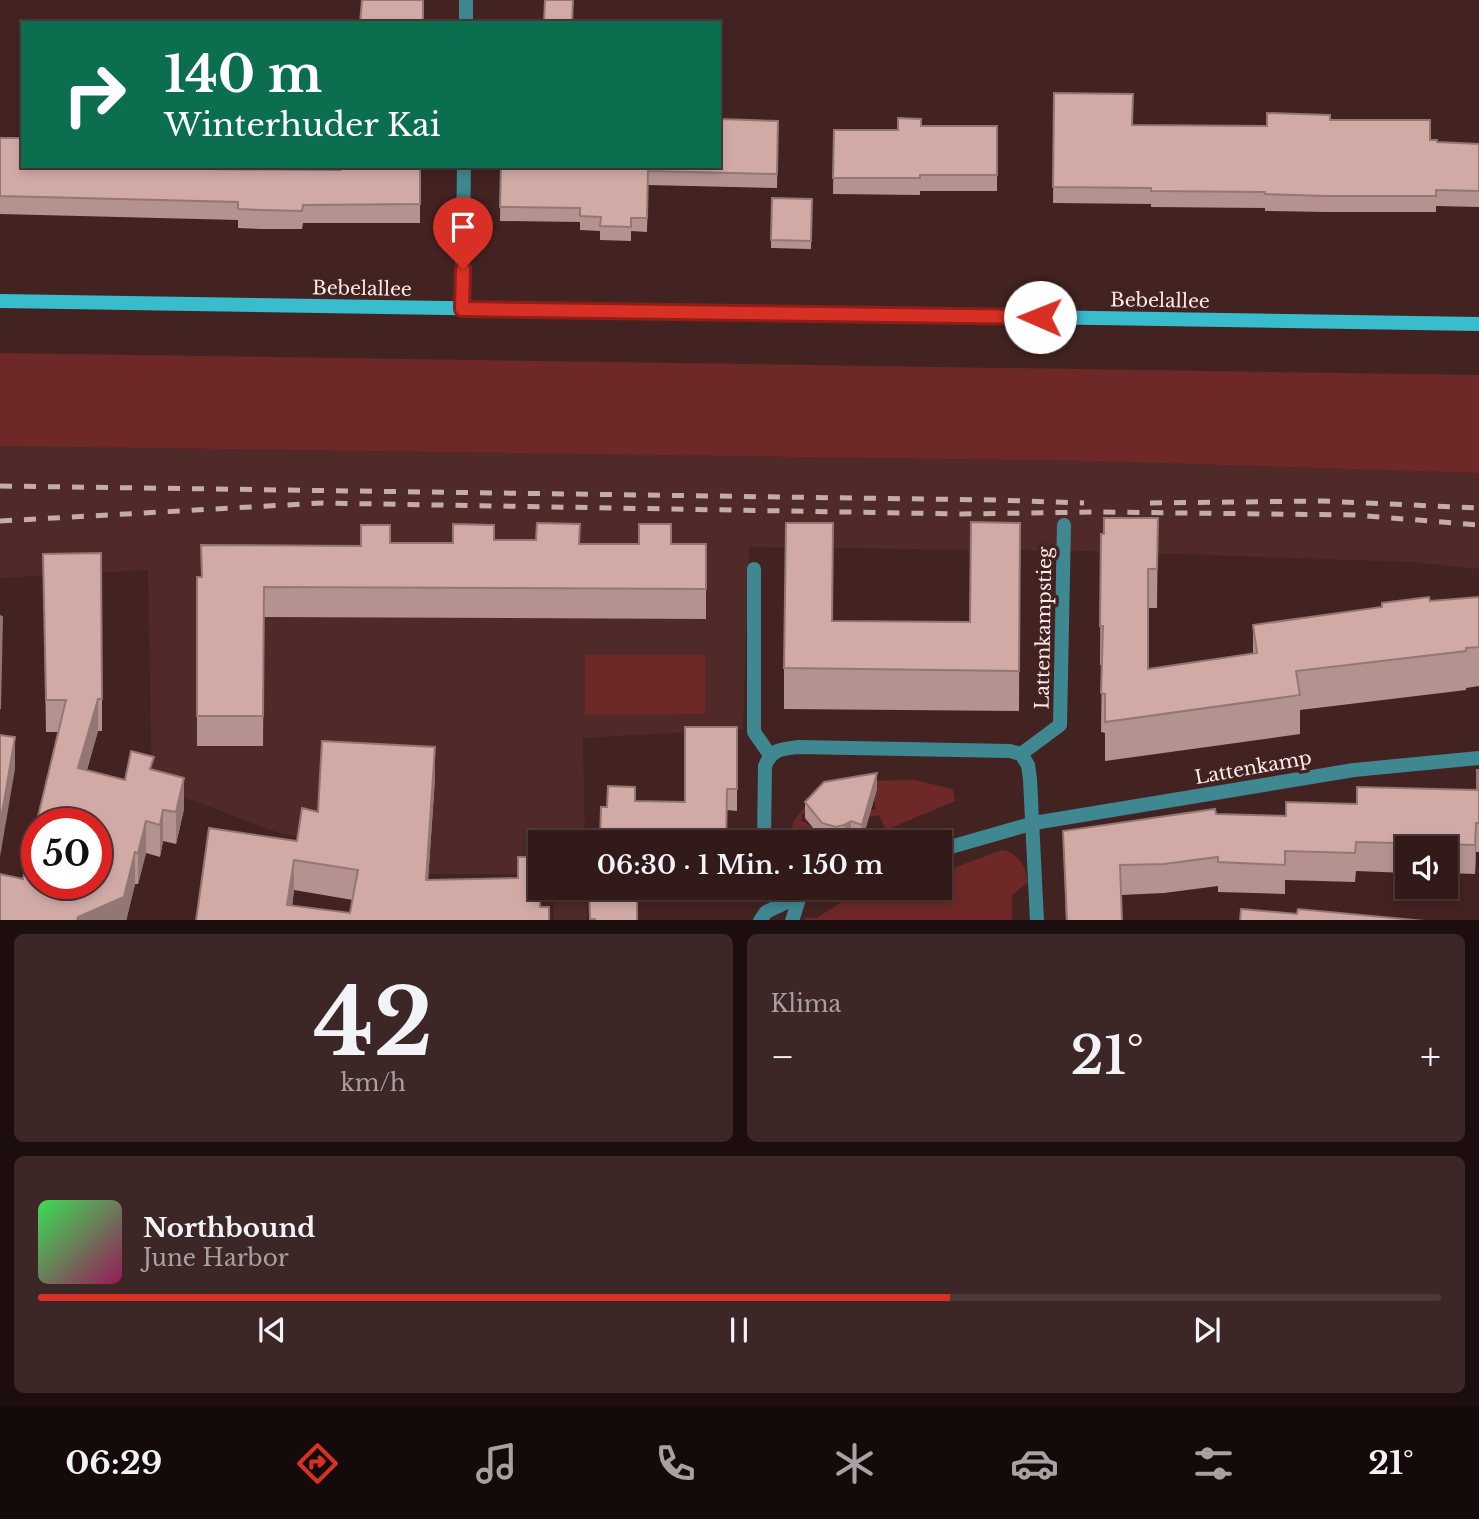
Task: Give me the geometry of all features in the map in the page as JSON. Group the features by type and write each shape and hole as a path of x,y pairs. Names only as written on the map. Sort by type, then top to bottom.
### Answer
{"main road":[{"name":"Bebelallee","path":"0,302 1479,324"}],"street":[{"path":"466,0 466,21"},
{"path":"462,309 464,168"},
{"name":"Lattenkampstieg","path":"1021,754 1060,725 1064,525"},
{"path":"754,569 754,732 770,755"},
{"path":"764,830 765,766 770,755 782,749 798,747 1010,751 1021,754 1028,765 1034,823 1037,920"},
{"name":"Lattenkamp","path":"952,847 1034,823 1354,769 1479,758"},
{"path":"776,900 779,906"},
{"path":"760,920 766,912 792,900"},
{"path":"792,920 799,900"}],"shaded area":[{"path":"0,353 1479,375 1479,473 1093,461 0,446"},
{"path":"0,446 1093,461 1479,473 1479,569 1412,562 1083,551 749,547 743,729 583,738 585,830 528,830 528,874 415,874 358,851 279,833 152,785 148,570 0,578"},
{"path":"585,655 705,655 705,714 585,715"},
{"path":"915,780 953,789 955,801 886,830 879,815 869,817 868,811 876,809 871,790 810,814 802,813 801,821 815,830 791,830 794,821 808,803 859,781"},
{"path":"1002,850 1013,854 1020,861 1028,882 1012,895 1012,920 804,920 806,917 817,918 846,900 952,900 952,869"},
{"path":"554,900 586,900 587,920 554,920"}],"building":[{"path":"362,0 423,0 423,21 360,21"},
{"path":"545,0 573,0 572,21 544,21"},
{"path":"1054,93 1133,94 1132,125 1267,126 1267,113 1330,115 1330,120 1430,120 1430,140 1479,144 1479,191 1436,190 1436,196 1327,196 1265,192 1151,191 1151,188 1053,187"},
{"path":"898,118 921,119 921,126 997,126 997,175 833,178 834,130 898,130"},
{"path":"721,119 778,121 777,174 648,171 647,218 631,218 631,227 600,226 601,217 580,216 580,208 500,207 501,168 721,168"},
{"path":"0,138 21,138 21,168 420,168 420,204 303,205 302,211 238,209 238,202 0,196"},
{"path":"772,198 812,199 811,241 771,240"},
{"path":"1104,518 1158,518 1157,569 1148,569 1148,669 1257,653 1253,625 1382,607 1382,603 1429,597 1430,601 1479,597 1479,647 1466,648 1466,651 1296,671 1300,695 1105,722 1105,694 1101,693 1103,626 1100,626 1101,534 1104,534"},
{"path":"971,522 1020,523 1019,671 784,668 786,523 833,523 832,621 970,622"},
{"path":"537,523 580,524 579,544 639,544 639,524 671,524 671,544 706,544 706,589 264,587 263,716 197,716 197,577 202,577 201,545 361,546 361,525 390,525 390,543 453,543 453,524 494,525 494,540 536,540"},
{"path":"101,553 102,699 98,699 78,768 125,780 131,751 154,757 150,769 184,778 176,812 163,810 160,825 146,821 124,897 78,917 77,920 0,920 0,874 21,879 21,899 112,899 112,808 40,808 66,700 46,700 43,554"},
{"path":"0,616 2,617 0,709"},
{"path":"685,727 737,727 737,789 727,789 726,830 600,830 601,807 607,807 608,786 635,787 635,801 685,802"},
{"path":"0,735 15,737 0,825"},
{"path":"322,741 435,747 426,880 518,878 518,857 528,857 528,900 540,900 540,907 549,907 549,920 196,920 209,828 297,841 302,808 318,812","holes":["294,860 358,870 350,913 287,905"]},
{"path":"1479,770 1479,823 1476,823 1475,845 1458,845 1458,836 1395,836 1395,843 1356,842 1355,853 1285,851 1285,865 1218,862 1218,857 1164,864 1120,865 1122,920 1067,920 1063,831 1215,809 1216,814 1286,816 1286,802 1357,804 1357,787 1477,790"},
{"path":"877,773 862,825 851,821 836,827 822,823 805,802 824,782"},
{"path":"589,900 637,900 637,920 590,919"},
{"path":"1241,909 1297,914 1298,909 1414,920 1240,920"}],"railway":[{"path":"0,486 1084,503"},
{"path":"1150,503 1322,501 1479,508"},
{"path":"0,521 322,503 961,514 1098,512 1355,515 1479,525"}],"route":[{"path":"463,269 462,309 1040,317"}]}
